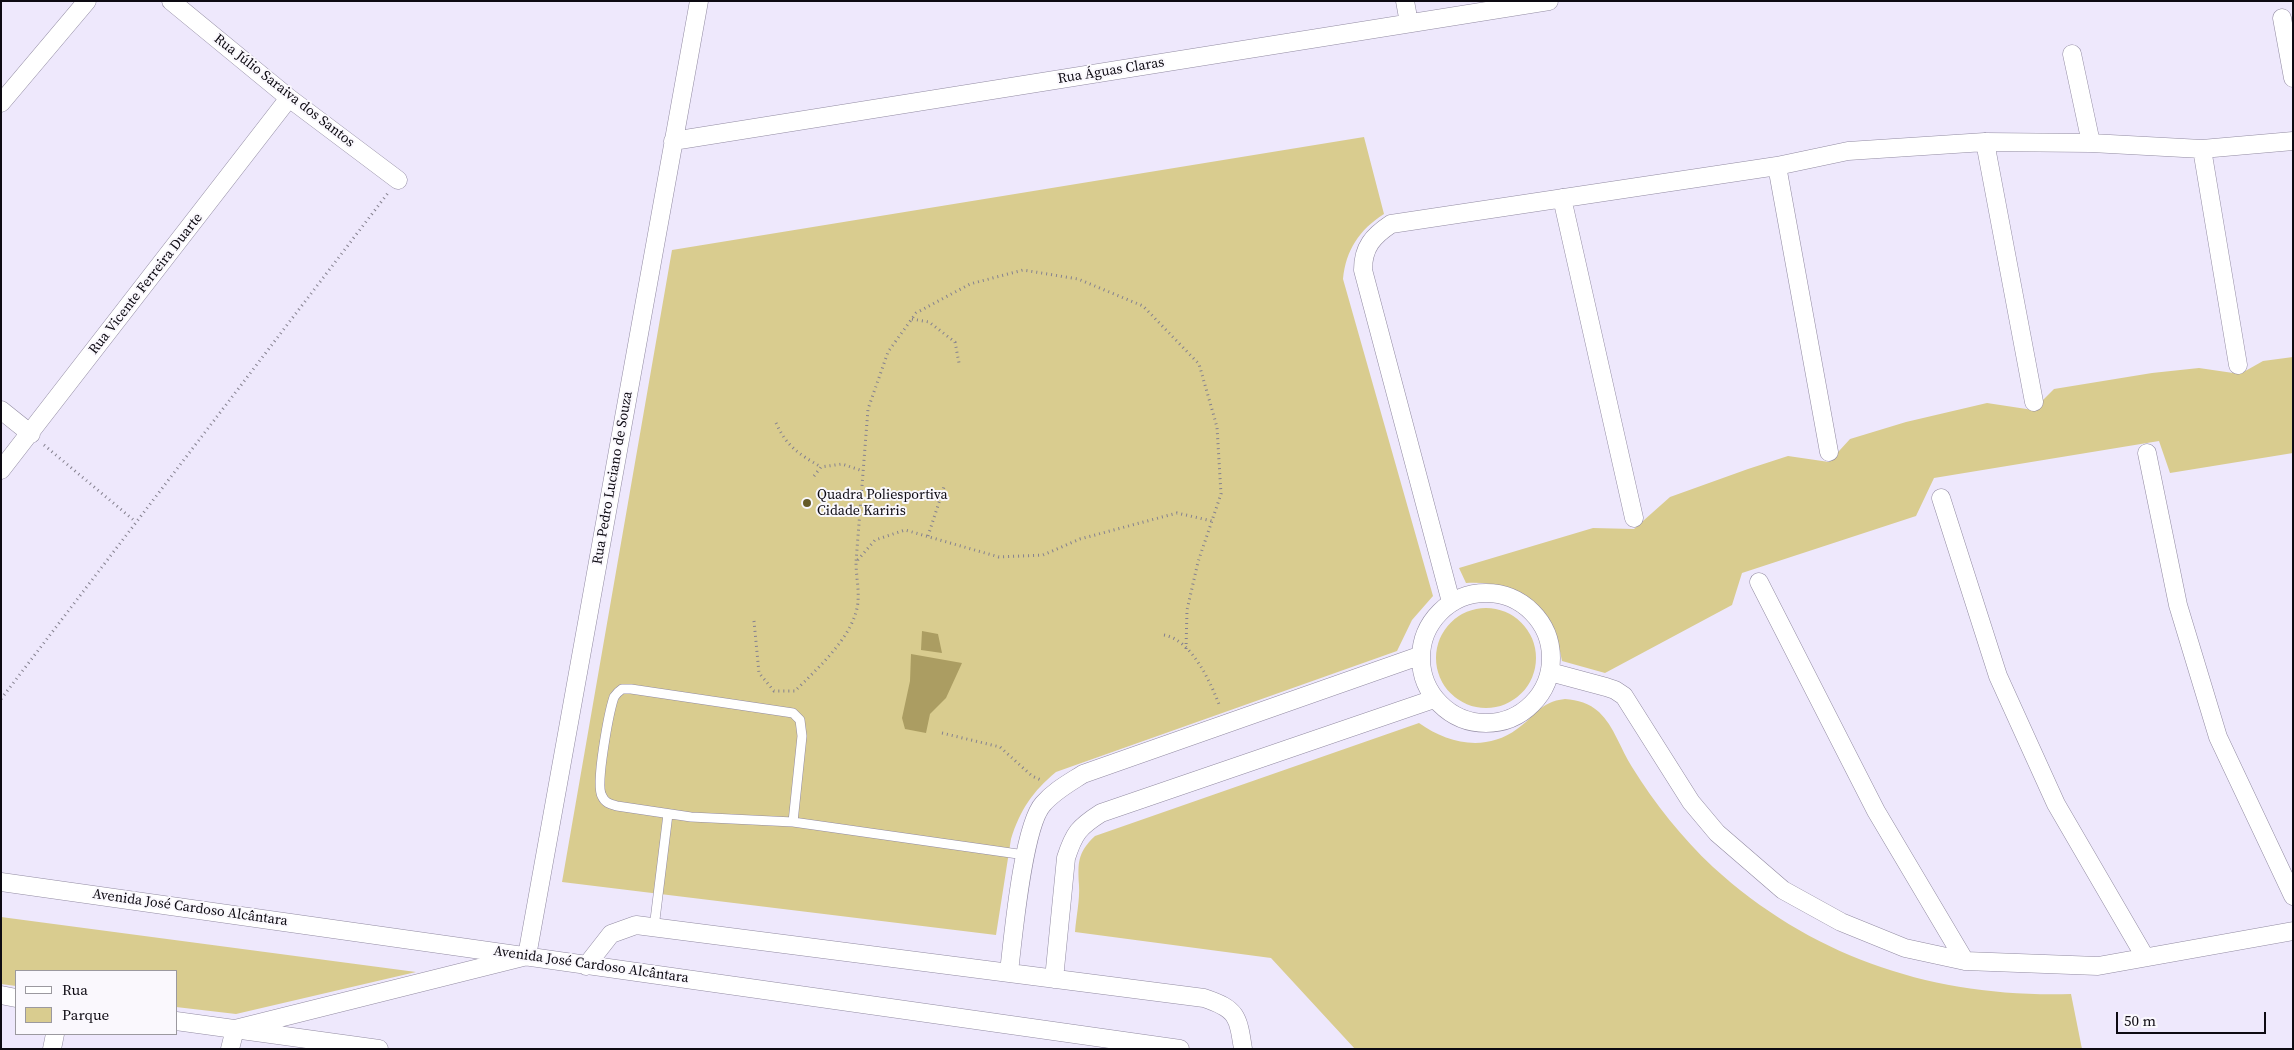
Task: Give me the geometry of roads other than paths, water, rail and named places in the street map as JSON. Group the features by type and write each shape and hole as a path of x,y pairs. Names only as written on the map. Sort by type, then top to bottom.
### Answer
{"street":[{"path":"1,103 87,1"},
{"name":"Rua Júlio Saraiva dos Santos","path":"171,1 289,98 398,180"},
{"name":"Rua Pedro Luciano de Souza","path":"527,956 699,1"},
{"path":"1405,1 1409,23"},
{"name":"Rua Águas Claras","path":"673,141 1550,1"},
{"path":"2282,18 2293,78"},
{"path":"2072,54 2091,143"},
{"name":"Rua Vicente Ferreira Duarte","path":"1,470 31,434 289,98"},
{"path":"1451,602 1363,270 1363,258 1368,244 1377,234 1391,224 1777,166 1848,151 1985,142 2091,143 2202,150 2293,141"},
{"path":"1985,142 2034,402"},
{"path":"2202,150 2238,365"},
{"path":"1777,166 1828,452"},
{"path":"1562,198 1634,518"},
{"path":"1,410 31,434"},
{"path":"2147,453 2178,606 2218,738 2293,896"},
{"path":"1941,498 1998,676 2056,804 2145,957"},
{"path":"1759,582 1876,811 1965,961"},
{"path":"1494,593 1515,600 1533,612 1545,630 1551,651 1550,672 1542,692 1528,708 1510,719 1490,724 1468,722 1449,713 1434,699 1425,680 1420,656 1424,636 1435,617 1451,602 1472,594 1494,593"},
{"path":"1009,972 1025,855 1033,823 1042,805 1060,789 1083,774 1420,656"},
{"path":"1550,672 1606,687 1624,696 1691,802 1717,833 1783,890 1841,922 1905,948 1965,961 2098,966 2293,931"},
{"path":"1054,978 1066,858 1072,839 1081,825 1101,813 1434,699"},
{"name":"Avenida José Cardoso Alcântara","path":"1,882 1180,1049"},
{"path":"586,966 611,934 636,925 1009,972 1204,998 1222,1004 1234,1012 1240,1030 1243,1049"},
{"path":"235,1029 527,956"},
{"path":"1,995 15,998"},
{"path":"178,1021 379,1049"},
{"path":"230,1049 235,1029"},
{"path":"52,1049 55,1035"}],"lane":[{"path":"793,822 802,736 800,720 794,713 622,688 615,696 606,733 600,782 600,794 606,802 617,806 691,817 793,822 1025,855"},
{"path":"654,928 668,814"}],"place":[{"name":"Quadra Poliesportiva Cidade Kariris","path":"807,503"}]}
